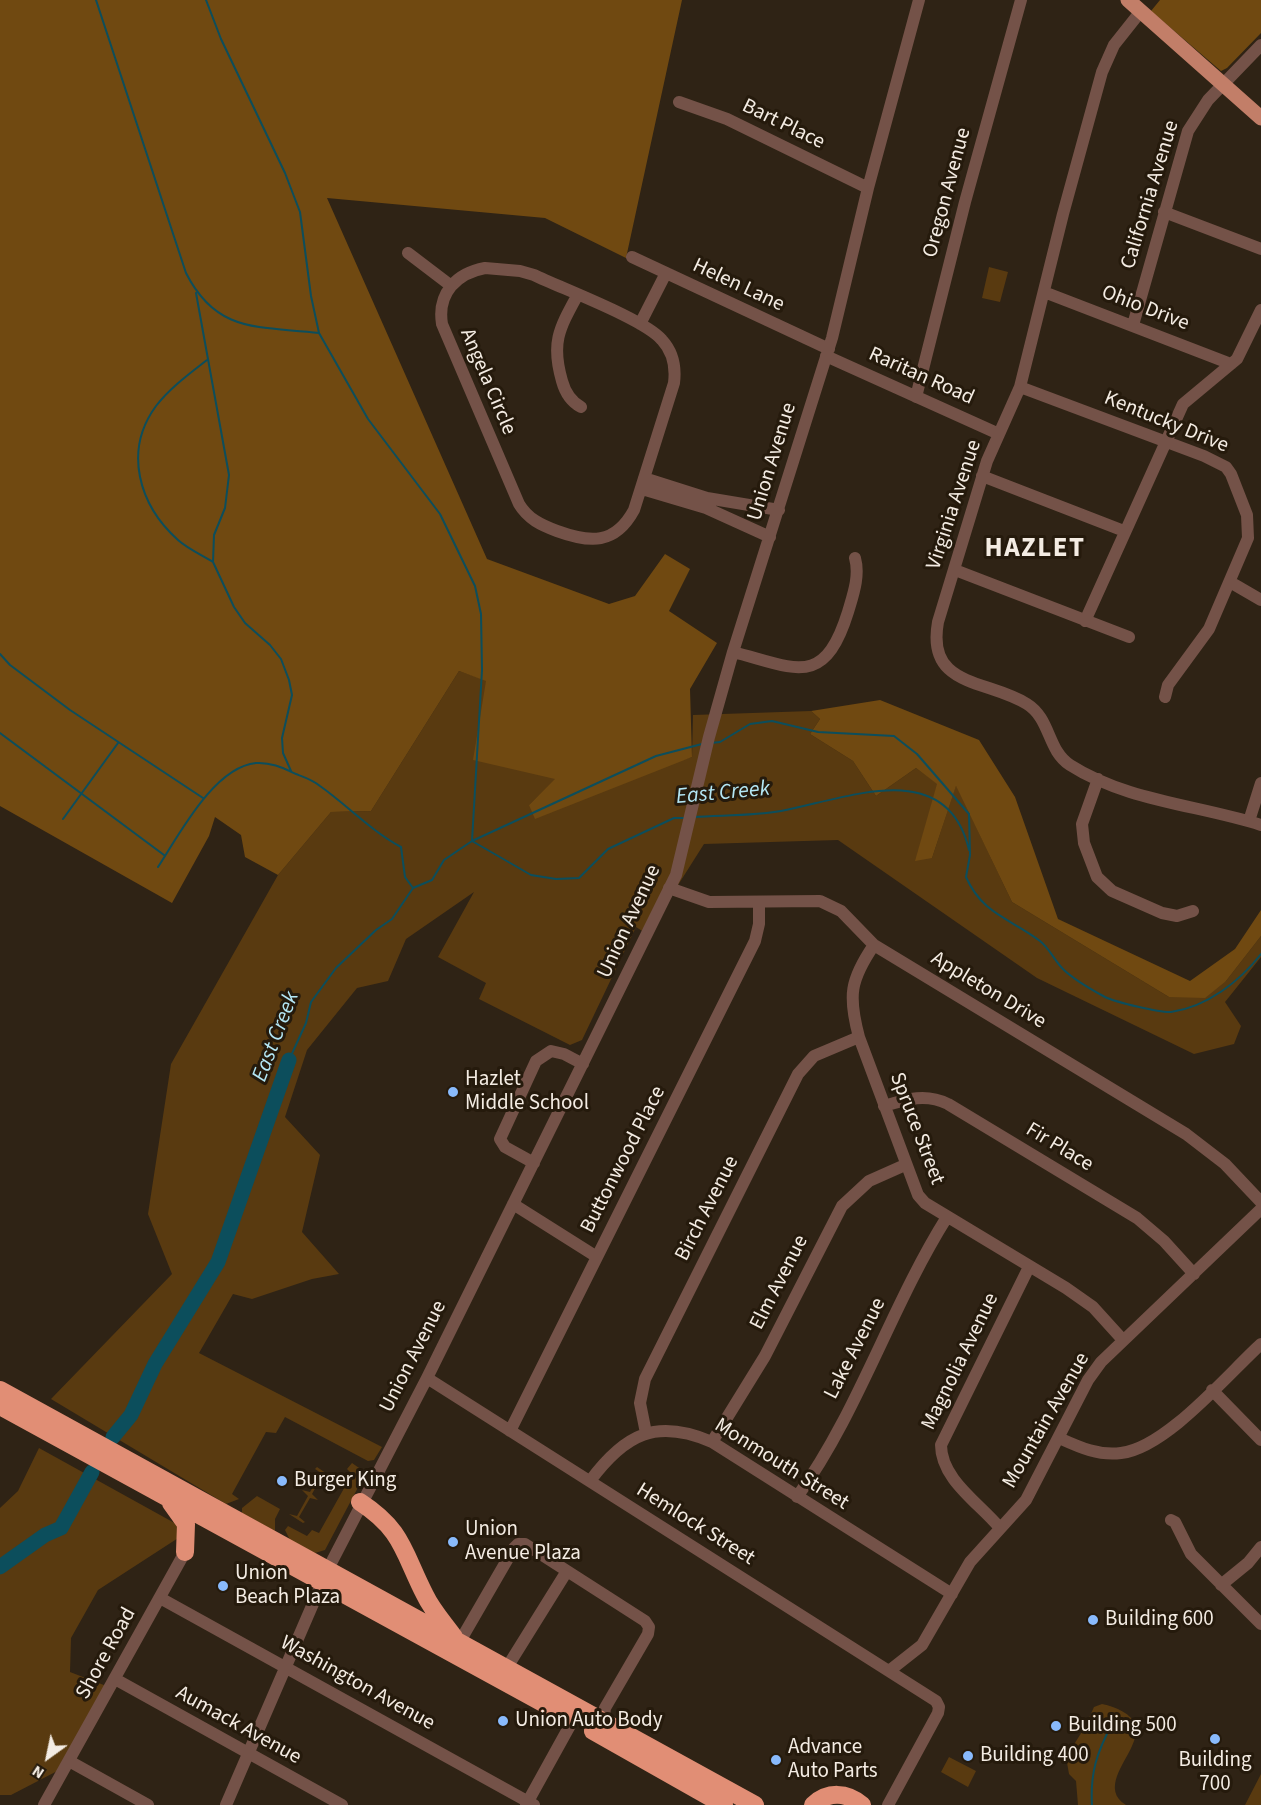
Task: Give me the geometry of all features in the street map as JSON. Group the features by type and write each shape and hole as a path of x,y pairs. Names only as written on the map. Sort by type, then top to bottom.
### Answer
{"highway":[{"path":"0,1390 724,1805"},
{"path":"0,1406 226,1529 459,1643 755,1805"},
{"path":"164,1495 186,1524 185,1552"},
{"path":"360,1502 382,1516 394,1530 426,1597 459,1643"},
{"path":"185,1552 201,1535 226,1529"},
{"path":"813,1805 821,1798 836,1794 850,1797 862,1805"}],"main road":[{"path":"1128,0 1261,118"}],"street":[{"name":"Union Avenue","path":"226,1805 324,1576 360,1502 427,1378 676,875 709,737 733,652 827,353 868,188 920,0"},
{"name":"Oregon Avenue","path":"916,397 965,202 1021,0"},
{"name":"Virginia Avenue","path":"1141,11 1114,45 1102,72 1020,387 982,476 937,628 937,645 945,668 951,673 1021,700 1034,709 1044,721 1060,757 1098,779 1141,795 1225,813 1261,825"},
{"name":"California Avenue","path":"1132,325 1188,131 1201,109 1261,45"},
{"name":"Bart Place","path":"679,102 726,119 868,188"},
{"path":"1164,212 1261,249"},
{"path":"408,253 450,285"},
{"name":"Helen Lane","path":"632,257 827,353"},
{"name":"Angela Circle","path":"489,267 534,275 640,324 664,341 671,354 675,373 634,510 622,527 606,537 576,538 543,526 523,512 443,331 441,309 450,285 466,273 489,267"},
{"path":"640,324 666,273"},
{"name":"Ohio Drive","path":"1044,291 1231,364"},
{"path":"577,296 557,336 555,356 565,389 574,404 581,407"},
{"path":"1085,621 1165,441 1188,397 1231,364 1240,354 1261,310"},
{"name":"Raritan Road","path":"827,353 916,397 999,434"},
{"name":"Kentucky Drive","path":"1020,387 1165,441 1226,467 1231,474 1249,527 1245,550 1209,629 1168,685 1165,697"},
{"path":"982,476 1124,531"},
{"path":"643,483 707,498 779,510"},
{"path":"643,483 770,537"},
{"path":"733,652 788,668 807,667 823,660 840,636 854,590 857,566 855,558"},
{"path":"955,570 1129,637"},
{"path":"1230,582 1261,600"},
{"path":"1098,779 1082,824 1084,843 1097,877 1112,891 1162,913 1177,916 1193,911"},
{"path":"1248,821 1261,783"},
{"name":"Appleton Drive","path":"669,888 709,902 820,901 829,903 841,911 874,945 1186,1134 1225,1164 1261,1202"},
{"name":"Buttonwood Place","path":"510,1431 755,941 759,924 759,902"},
{"name":"Spruce Street","path":"874,945 856,974 852,990 852,1009 859,1037 918,1195 947,1217 1092,1307 1122,1339"},
{"name":"Birch Avenue","path":"646,1433 640,1403 645,1378 798,1074 814,1056 859,1037"},
{"path":"534,1163 505,1148 500,1139 536,1061 550,1051 564,1054 583,1064"},
{"name":"Fir Place","path":"885,1106 918,1097 948,1104 1137,1218 1164,1241 1194,1274"},
{"name":"Elm Avenue","path":"712,1442 765,1356 842,1206 869,1180 905,1165"},
{"path":"513,1204 597,1257"},
{"name":"Mountain Avenue","path":"889,1671 922,1645 970,1562 999,1527 1026,1500 1094,1372 1122,1339 1261,1209"},
{"name":"Lake Avenue","path":"797,1497 827,1450 927,1251 947,1217"},
{"name":"Magnolia Avenue","path":"999,1527 948,1472 941,1445 1029,1268"},
{"path":"1059,1438 1100,1453 1132,1451 1161,1438 1261,1344"},
{"name":"Hemlock Street","path":"427,1378 936,1701 939,1707 896,1790"},
{"path":"1212,1390 1261,1440"},
{"name":"Monmouth Street","path":"590,1481 616,1449 646,1433 678,1431 712,1442 952,1594"},
{"path":"1171,1520 1175,1522 1191,1554 1261,1624"},
{"path":"459,1643 518,1544 525,1544 645,1621 649,1627 648,1634 605,1708 604,1716 612,1727"},
{"path":"1221,1585 1248,1563 1261,1547"},
{"name":"Shore Road","path":"44,1805 185,1552"},
{"path":"506,1669 567,1571"},
{"name":"Washington Avenue","path":"160,1598 529,1804"},
{"name":"Aumack Avenue","path":"115,1679 248,1755 342,1805"},
{"path":"529,1804 573,1720"},
{"path":"69,1761 148,1805"},
{"path":"884,1805 896,1790"},
{"path":"888,1805 896,1790"}],"shaded area":[{"path":"0,0 682,0 626,258 545,218 327,198 487,559 609,604 635,596 665,554 690,569 669,611 717,643 690,689 692,757 535,819 529,805 555,779 473,760 486,681 459,671 371,811 331,812 278,875 245,857 241,835 215,817 209,836 172,903 0,806"},
{"path":"1160,0 1261,0 1261,33 1227,68 1221,71 1151,11"},
{"path":"989,267 1008,272 1000,302 982,298"},
{"path":"459,671 486,680 556,779 529,805 692,757 693,715 811,711 820,719 810,734 853,761 876,796 916,768 938,784 932,858 956,785 1012,902 1169,997 1226,981 1261,936 1261,957 1225,1002 1241,1026 1234,1044 1194,1054 1037,978 838,840 704,844 647,934 636,927 582,1040 570,1045 479,999 486,983 438,957 474,892 406,939 388,981 357,988 307,1050 285,1117 320,1155 302,1232 339,1274 312,1279 252,1299 233,1294 199,1353 382,1447 374,1460 368,1461 285,1417 276,1433 266,1432 232,1494 239,1499 226,1504 51,1399 172,1274 148,1214 171,1064 278,875 331,812 371,811"},
{"path":"880,700 979,740 1015,797 1058,919 1190,981 1235,949 1261,910 1261,936 1226,981 1205,998 1169,997 1012,902 956,786 932,858 915,861 937,784 916,768 876,796 853,761 810,734 820,719 811,711"},
{"path":"39,1448 189,1531 98,1590 71,1638 70,1672 109,1687 65,1767 11,1795 0,1795 0,1508 18,1491"},
{"path":"352,1463 362,1470 364,1476 325,1550 315,1553 290,1540 285,1530 288,1526 307,1536 312,1530 319,1533 352,1474 347,1469"},
{"path":"317,1467 330,1476 323,1474 312,1494 318,1500 310,1498 299,1517 305,1522 303,1523 289,1514 297,1516 308,1496 302,1490 310,1492 321,1473 315,1469"},
{"path":"257,1496 280,1509 275,1519 275,1531 242,1513 242,1508"},
{"path":"1102,1704 1123,1711 1138,1727 1115,1784 1115,1792 1126,1805 1078,1805 1076,1781 1069,1774 1066,1757 1085,1727 1094,1707"},
{"path":"949,1757 976,1771 968,1787 941,1772"},
{"path":"1261,1774 1261,1805 1245,1805"}],"waterway":[{"path":"96,0 186,273 198,293 211,307 226,317 242,323 319,333"},
{"path":"206,0 221,39 285,173 300,212 311,296 319,333 368,419 440,514 475,586 481,614 482,670 472,841 656,756 702,744"},
{"path":"196,293 229,475 225,508 214,535 213,562 234,607 245,623 270,645 281,659 289,680 292,695 282,738 283,753 291,771"},
{"path":"207,360 174,387 156,406 146,423 140,441 138,459 140,477 153,511 178,540 213,562"},
{"path":"0,654 10,665 70,710 203,798"},
{"path":"711,743 720,742 750,724 772,721 818,732 894,736 917,754 969,814 970,855"},
{"path":"0,733 164,855"},
{"path":"63,819 118,743"},
{"path":"158,867 187,821 212,789 226,776 241,767 267,763 314,782 379,833 401,847 405,877 413,888"},
{"name":"East Creek","path":"693,817 770,813 863,793 891,790 917,793 939,802 957,821 969,850"},
{"name":"East Creek","path":"289,1060 306,1023 311,1002 336,968 376,930 392,919 413,888 432,880 444,860 472,841 531,875 556,879 579,878 608,849 674,818 685,818"},
{"name":"East Creek","path":"970,855 966,877 981,900 998,915 1040,941 1072,977 1110,999 1166,1012 1184,1009 1210,999 1222,991 1243,974 1261,954"},
{"name":"East Creek","path":"113,1437 131,1415 155,1364 218,1262 289,1060"},
{"name":"East Creek","path":"0,1567 45,1535 61,1528 92,1472"},
{"path":"1092,1805 1092,1783 1096,1763 1112,1724"}],"place":[{"name":"Hazlet Middle School","path":"453,1092"},
{"name":"Burger King","path":"282,1481"},
{"name":"Union Avenue Plaza","path":"453,1542"},
{"name":"Union Beach Plaza","path":"223,1586"},
{"name":"Building 600","path":"1093,1620"},
{"name":"Union Auto Body","path":"503,1721"},
{"name":"Building 500","path":"1056,1726"},
{"name":"Building 700","path":"1215,1739"},
{"name":"Building 400","path":"968,1756"},
{"name":"Advance Auto Parts","path":"776,1760"}],"district":[{"name":"HAZLET","path":"1035,550"}]}
